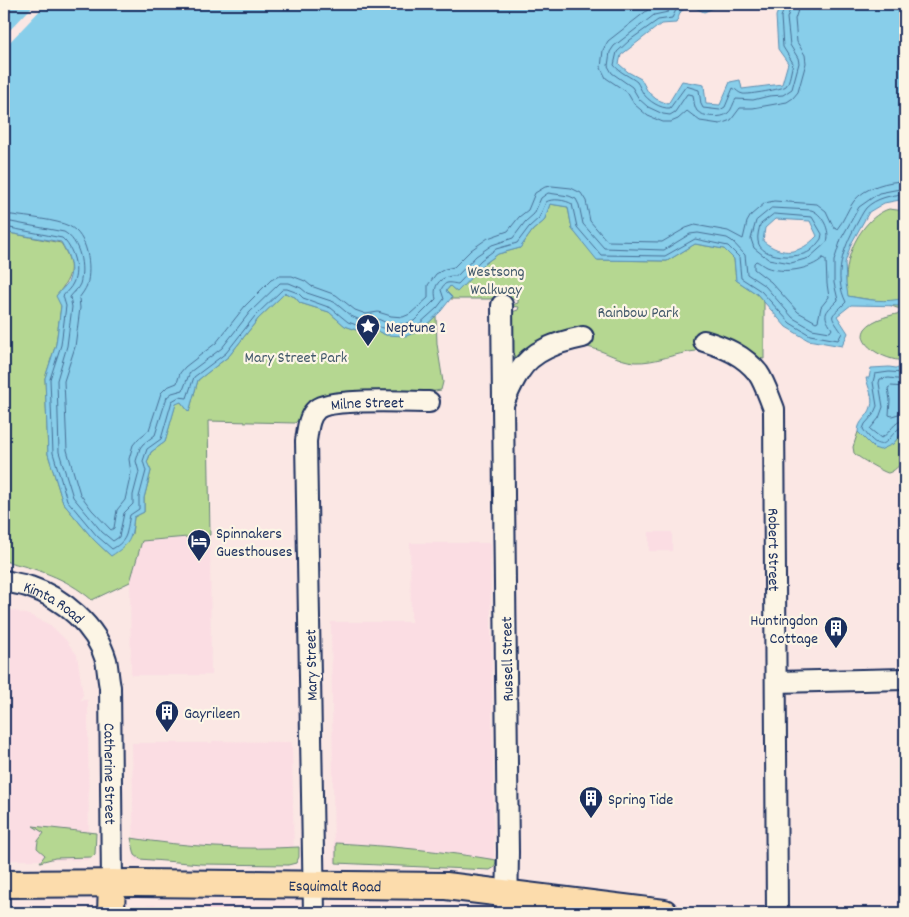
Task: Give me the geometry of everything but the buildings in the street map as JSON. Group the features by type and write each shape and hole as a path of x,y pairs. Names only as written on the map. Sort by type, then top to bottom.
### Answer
{"main road":[{"name":"Esquimalt Road","path":"4,884 112,882 446,886 507,904 664,913"},
{"name":"Catherine Street","path":"111,913 112,882"}],"street":[{"name":"Russell Street","path":"502,305 507,904"},
{"name":"Russell Street","path":"503,404 519,370 534,356 556,343 583,337"},
{"name":"Robert Street","path":"704,341 726,348 751,366 758,373 774,409 777,913"},
{"name":"Milne Street","path":"310,417 318,407 338,402 428,402"},
{"name":"Mary Street","path":"310,417 306,441 314,913"},
{"name":"Kimta Road","path":"4,581 30,587 59,602 79,617 95,637"},
{"name":"Catherine Street","path":"95,637 106,660 110,687 112,882"},
{"path":"776,682 905,679"}],"shaded area":[{"path":"649,532 672,532 672,551 649,551"},
{"path":"210,535 211,675 131,675 130,582 142,541"},
{"path":"410,543 490,543 494,863 334,862 331,622 411,622"},
{"path":"4,608 32,616 50,625 65,639 77,655 83,694 81,700 88,700 89,860 4,860"},
{"path":"212,741 292,742 294,862 134,861 132,743 212,743"},
{"path":"134,905 294,906 294,913 134,913"},
{"path":"334,906 426,907 479,913 334,913"}],"green space":[{"name":"Rainbow Park","path":"550,204 568,207 572,229 598,260 667,261 695,244 724,249 734,259 736,280 757,294 764,302 764,359 757,357 728,338 698,332 696,351 650,361 635,362 617,358 587,347 587,339 577,329 552,336 538,343 518,359 515,359 513,357 512,312 518,310 519,307 512,305 518,303 518,299 451,299 452,297 446,291 450,286 457,292 484,264 498,254 520,248 533,230 544,221"},
{"path":"889,209 905,211 905,309 845,294 846,273 853,245 871,220"},
{"name":"Mary Street Park","path":"9,233 61,243 69,258 69,276 57,295 61,306 56,344 45,378 48,454 63,503 94,540 111,556 132,534 134,517 144,512 144,498 151,471 147,463 151,452 165,442 176,403 181,402 189,412 198,380 229,356 258,319 285,293 295,297 300,303 329,312 345,326 365,333 377,331 386,335 420,331 436,316 437,344 443,382 441,390 305,412 295,423 208,421 210,535 142,541 130,582 92,600 72,585 50,575 4,561 4,235"},
{"path":"905,312 905,360 892,359 869,347 863,335 869,325"},
{"path":"905,429 904,461 895,470 888,473 854,453 853,447 858,432 874,448 893,444"},
{"path":"33,826 96,833 95,854 92,857 55,858 40,862 45,855 37,848 38,841 44,833"},
{"path":"131,838 215,847 299,847 299,857 296,863 288,865 201,864 140,859 135,855"},
{"path":"336,843 416,849 496,860 495,867 490,870 336,863"}],"water":[{"path":"4,4 723,4 704,12 691,6 681,11 676,23 661,24 621,55 619,64 628,72 641,79 648,92 656,99 668,104 682,81 704,85 706,104 720,105 730,82 740,80 742,89 782,84 788,63 778,49 776,16 781,4 905,4 905,199 884,203 869,212 851,244 845,263 848,296 884,301 905,298 905,306 851,305 837,316 848,333 842,346 808,340 786,327 757,294 736,280 734,259 724,249 695,244 667,261 597,260 572,229 568,207 550,204 544,221 533,230 520,248 498,254 484,264 457,292 450,286 446,291 452,297 441,311 420,331 406,336 386,335 377,331 365,333 345,326 329,312 300,303 295,297 285,293 258,319 229,356 198,380 189,412 181,402 176,404 165,442 151,452 147,462 151,471 144,498 144,512 134,517 129,540 123,548 111,556 94,540 63,503 48,454 45,378 56,344 61,306 56,296 67,284 71,270 68,255 61,242 9,233 4,235","holes":["775,219 810,221 817,236 798,250 777,250 763,241 765,228"]},
{"path":"871,368 905,368 905,429 893,444 880,450 874,448 858,432 858,428 870,411 872,404 866,378 869,378"}],"pier":[{"path":"35,4 46,4 4,48 4,36"}],"place":[{"name":"Neptune 2","path":"368,347"},
{"name":"Spinnakers Guesthouses","path":"199,562"},
{"name":"Huntingdon Cottage","path":"836,649"},
{"name":"Gayrileen","path":"167,733"},
{"name":"Spring Tide","path":"591,819"}],"park label":[{"name":"Westsong Walkway","path":"496,279"}]}
